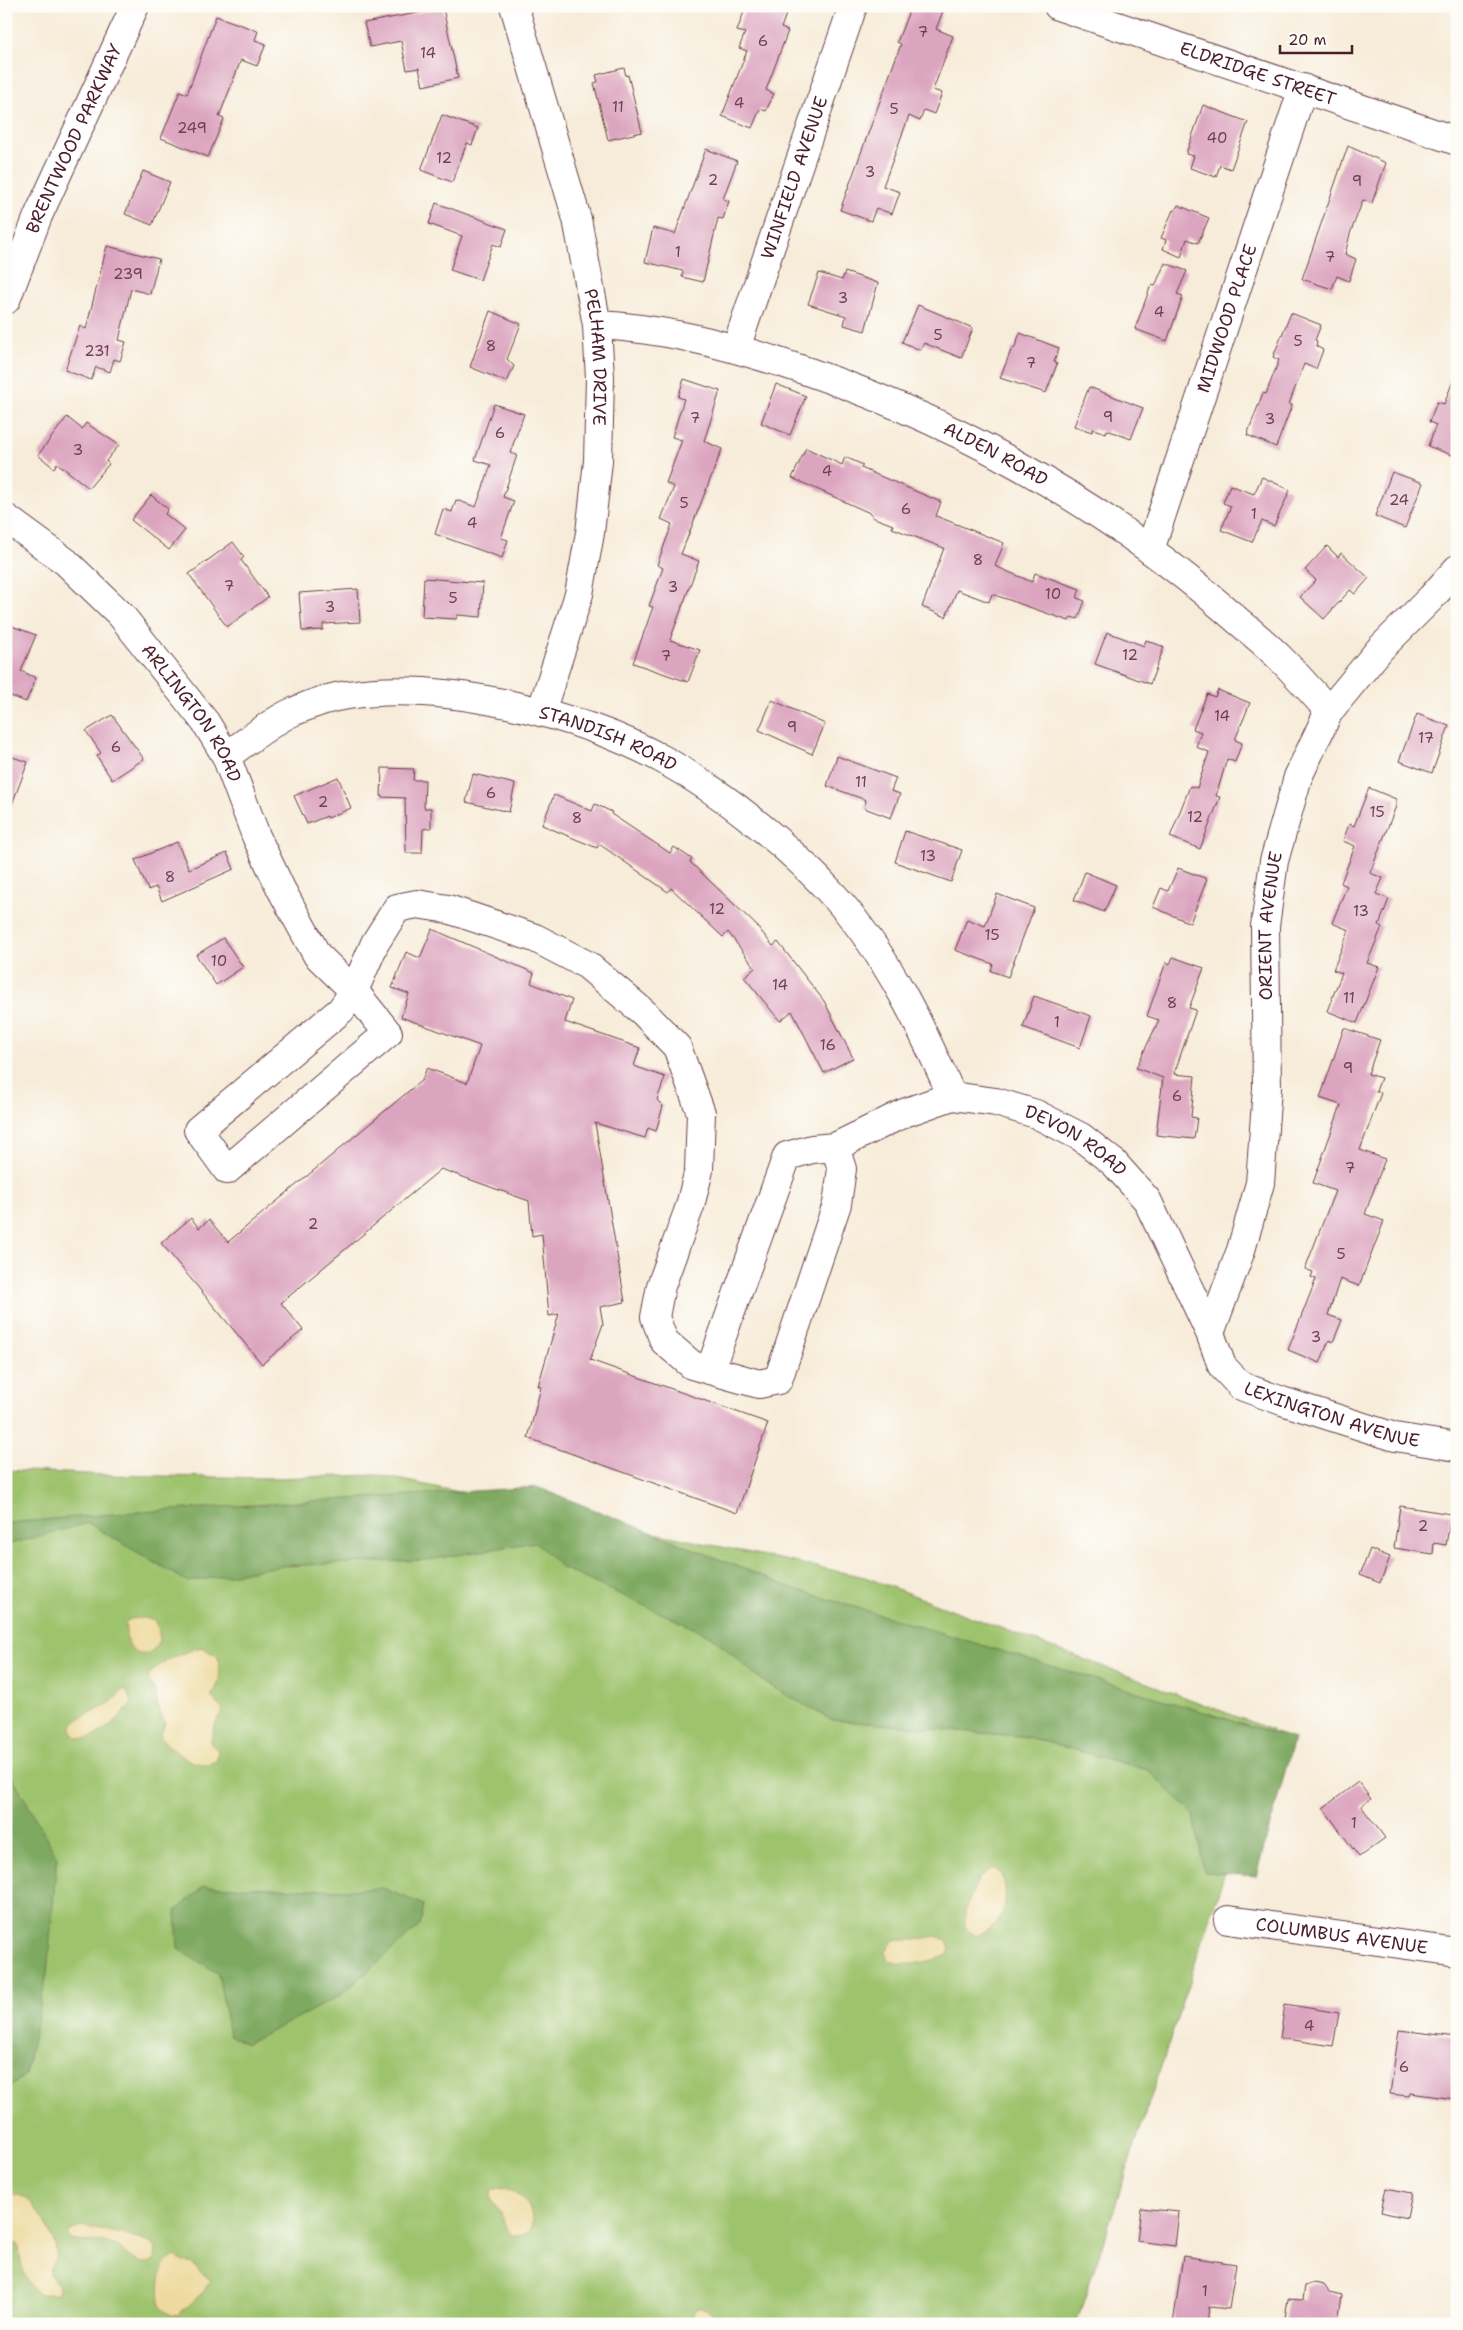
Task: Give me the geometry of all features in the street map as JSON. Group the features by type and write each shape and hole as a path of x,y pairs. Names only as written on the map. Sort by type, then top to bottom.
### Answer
{"street":[{"name":"BRENTWOOD PARKWAY","path":"6,300 38,216 135,6"},
{"name":"PELHAM DRIVE","path":"514,6 577,219 597,325 600,378 598,461 590,534 579,594 542,712"},
{"name":"WINFIELD AVENUE","path":"736,348 853,6"},
{"name":"ELDRIDGE STREET","path":"1058,6 1457,141"},
{"name":"MIDWOOD PLACE","path":"1150,550 1303,88"},
{"name":"ALDEN ROAD","path":"597,325 636,327 690,336 736,348 877,396 956,433 1039,478 1150,550 1188,578 1279,657 1329,711"},
{"name":"ARLINGTON ROAD","path":"6,518 66,562 121,615 206,723 226,756 256,836 281,889 317,954 354,991 388,1033 227,1170 198,1130 341,1010 354,991"},
{"name":"ORIENT AVENUE","path":"1210,1333 1241,1250 1260,1184 1267,1088 1264,926 1274,861 1298,777 1329,711 1380,649 1457,569"},
{"name":"STANDISH ROAD","path":"226,756 292,711 347,695 407,692 472,697 542,712 600,731 662,759 715,792 792,853 837,899 875,950 907,999 952,1096"},
{"path":"354,991 375,943 397,908 417,904 448,909 536,938 587,964 650,1019 677,1047 701,1113 699,1170 690,1206 661,1286 655,1317 664,1340 692,1365 759,1384 778,1380 837,1204 842,1169 835,1147"},
{"name":"DEVON ROAD","path":"952,1096 996,1102 1036,1114 1081,1137 1114,1163 1147,1200 1210,1333"},
{"path":"710,1370 787,1156 812,1149 835,1147 904,1113 952,1096"},
{"name":"LEXINGTON AVENUE","path":"1210,1333 1222,1366 1241,1386 1395,1437 1457,1447"},
{"name":"COLUMBUS AVENUE","path":"1228,1920 1457,1952"}],"green space":[{"path":"6,1470 105,1475 271,1478 378,1475 865,1577 1272,1730 1076,2324 6,2324"},
{"path":"537,1487 795,1589 1294,1739 1256,1876 1204,1872 1194,1815 1148,1770 1027,1737 831,1720 764,1682 711,1636 562,1568 535,1542 428,1560 281,1566 188,1582 88,1523 6,1545 6,1523 124,1513"},
{"path":"6,1765 57,1857 47,1974 25,2076 6,2088"},
{"path":"204,1886 352,1890 383,1888 424,1905 420,1925 341,1995 247,2044 229,2035 218,1973 178,1949 176,1911"}],"sand":[{"path":"143,1618 155,1620 159,1630 159,1639 152,1651 140,1654 135,1652 128,1644 125,1624 130,1619"},
{"path":"202,1647 218,1657 219,1677 217,1687 211,1696 223,1710 217,1720 210,1743 218,1750 217,1760 202,1764 194,1762 178,1753 160,1736 165,1724 159,1713 156,1695 148,1678 157,1667 188,1651"},
{"path":"126,1689 132,1702 106,1729 88,1738 80,1738 73,1735 71,1729 77,1720 111,1702"},
{"path":"992,1868 1002,1876 1005,1891 1004,1907 997,1923 977,1936 968,1931 965,1925 965,1910 979,1878"},
{"path":"936,1936 947,1940 950,1949 947,1955 925,1962 909,1964 901,1964 887,1959 886,1951 894,1940 916,1940"},
{"path":"500,2187 515,2192 526,2202 532,2215 530,2231 518,2236 510,2233 507,2229 491,2199 492,2191"},
{"path":"10,2194 24,2197 32,2204 51,2235 56,2256 49,2274 59,2286 58,2294 38,2294 24,2272 19,2247 17,2244 6,2241 6,2196"},
{"path":"80,2226 122,2234 150,2243 156,2248 155,2259 150,2262 139,2262 114,2245 68,2238 69,2232"},
{"path":"176,2256 180,2260 192,2264 210,2281 204,2291 178,2316 171,2315 161,2308 159,2294 162,2271 165,2265"},
{"path":"698,2308 710,2312 716,2324 693,2324 693,2312"}],"building":[{"path":"746,6 789,6 781,28 788,31 766,90 774,94 766,111 760,109 752,128 722,116 747,51 739,48 745,33 737,31"},
{"path":"911,6 931,6 943,11 936,29 953,36 933,90 942,93 934,114 924,110 920,121 909,116 883,186 900,192 892,214 876,208 871,221 840,210 901,44 897,42"},
{"path":"443,8 458,78 423,86 419,68 407,70 401,41 370,47 364,23"},
{"path":"216,16 258,31 255,40 266,44 257,66 241,60 219,117 224,119 208,157 161,138 180,91 187,94"},
{"path":"624,68 626,76 628,75 642,132 608,140 594,83 598,82 596,75"},
{"path":"1203,105 1248,122 1231,169 1220,165 1216,177 1190,168 1194,156 1186,154"},
{"path":"442,115 478,128 472,145 467,143 452,182 421,170"},
{"path":"1348,146 1386,163 1372,203 1363,200 1350,234 1345,254 1356,259 1349,281 1337,276 1332,289 1302,279"},
{"path":"706,149 737,161 723,199 729,201 723,219 718,218 703,282 682,277 683,271 645,262 653,228 675,234"},
{"path":"143,171 170,182 152,225 125,214"},
{"path":"436,203 507,229 501,247 493,244 480,280 450,270 462,236 429,224"},
{"path":"1178,205 1209,218 1198,243 1187,239 1181,257 1163,249 1166,240 1161,238 1173,210 1175,211"},
{"path":"107,246 159,259 150,294 131,289 119,340 126,342 120,361 114,359 110,372 96,367 91,380 65,370 80,326 86,329"},
{"path":"1165,263 1187,271 1177,294 1183,296 1167,341 1135,329 1151,285 1155,286"},
{"path":"845,272 878,283 865,331 844,325 846,316 808,304 819,273 842,280"},
{"path":"918,305 973,328 961,358 924,343 920,350 902,342"},
{"path":"490,311 521,324 507,359 514,366 507,382 470,367"},
{"path":"1291,313 1321,325 1315,340 1317,341 1316,346 1323,350 1316,369 1304,364 1289,404 1292,405 1276,447 1247,435 1263,393 1266,394 1279,360 1273,357"},
{"path":"1020,333 1059,348 1054,362 1057,364 1046,393 1000,378"},
{"path":"1455,376 1457,376 1457,457 1428,446 1436,425 1429,422 1437,402 1444,404"},
{"path":"684,379 720,391 704,441 722,449 681,554 699,561 670,640 700,650 688,682 633,663 653,607 649,606 663,568 657,565 672,524 661,519 674,487 666,483 682,440 672,437 684,399 678,397"},
{"path":"776,384 806,396 790,435 761,423"},
{"path":"1089,387 1143,408 1131,439 1107,430 1106,433 1093,429 1092,432 1074,426"},
{"path":"494,404 524,414 510,453 517,455 503,497 514,501 501,538 508,540 502,558 435,534 443,509 452,512 456,500 476,507 491,465 475,460"},
{"path":"67,417 82,429 86,423 119,445 106,461 109,464 89,488 57,463 54,468 38,455"},
{"path":"806,448 842,465 845,457 863,465 861,468 941,502 936,516 1004,543 995,566 1032,582 1035,573 1080,589 1077,598 1085,601 1078,619 1071,617 1069,621 992,594 989,602 957,590 946,617 922,607 944,548 892,528 893,525 872,517 872,514 792,478"},
{"path":"1392,472 1423,483 1405,528 1375,516"},
{"path":"1262,477 1290,490 1274,526 1262,521 1252,542 1221,530 1231,506 1223,503 1230,485 1254,494"},
{"path":"151,495 168,509 165,514 185,530 169,550 131,520"},
{"path":"233,542 244,557 241,560 268,597 227,627 189,574"},
{"path":"1327,546 1338,557 1341,553 1369,578 1355,594 1350,590 1324,619 1300,597 1316,580 1305,570"},
{"path":"424,578 483,583 481,617 458,615 456,619 422,617"},
{"path":"358,589 360,622 323,624 323,630 302,631 299,593"},
{"path":"6,624 36,635 21,671 36,678 26,702 11,696 7,705"},
{"path":"1107,632 1144,646 1146,640 1164,647 1150,684 1095,664"},
{"path":"1218,690 1250,703 1235,740 1242,743 1235,762 1227,759 1216,796 1220,797 1200,849 1170,837 1190,786 1197,788 1209,752 1196,747 1201,732 1193,729 1207,694 1215,697"},
{"path":"772,700 825,724 812,754 759,730"},
{"path":"1417,714 1449,726 1432,773 1399,761"},
{"path":"112,715 144,759 112,780 97,756 101,753 86,731"},
{"path":"6,755 28,762 8,815 6,815"},
{"path":"837,756 896,778 891,791 900,794 891,818 864,808 866,800 827,786"},
{"path":"382,768 414,769 413,780 425,780 424,808 431,808 431,828 423,829 422,853 406,853 405,798 381,797"},
{"path":"473,774 515,784 509,812 466,802"},
{"path":"338,777 351,808 328,818 327,816 307,824 294,796"},
{"path":"1369,788 1396,799 1396,806 1370,873 1383,878 1376,894 1389,899 1379,925 1382,927 1367,963 1379,967 1357,1023 1327,1011 1342,973 1333,970 1349,930 1332,923 1347,886 1341,883 1355,846 1343,841 1349,824 1354,826"},
{"path":"554,795 592,811 595,804 612,812 611,814 670,853 674,847 692,859 690,862 757,926 773,946 778,942 824,1001 853,1058 824,1073 792,1011 780,1021 744,977 755,968 728,932 723,937 671,888 668,892 599,844 597,848 542,825"},
{"path":"905,831 962,850 951,882 895,862"},
{"path":"177,842 189,869 227,853 234,869 162,901 156,887 148,890 135,860"},
{"path":"1178,868 1207,879 1190,923 1153,907 1161,888 1168,891"},
{"path":"1085,872 1116,885 1104,912 1074,900"},
{"path":"997,894 1034,908 1008,977 991,971 993,964 955,950 967,919 985,926"},
{"path":"432,929 534,973 531,983 572,1000 565,1022 640,1048 634,1066 665,1077 657,1100 663,1106 656,1131 648,1128 645,1138 595,1123 625,1302 600,1307 603,1324 590,1360 768,1423 737,1513 528,1438 541,1387 538,1386 559,1314 549,1316 542,1234 532,1236 529,1201 441,1169 281,1303 303,1330 262,1364 161,1243 191,1218 199,1228 209,1220 228,1242 422,1080 427,1068 467,1083 480,1046 401,1017 409,994 392,988 406,952 420,958"},
{"path":"223,938 243,967 216,985 196,955"},
{"path":"1173,957 1204,968 1189,1008 1196,1010 1174,1074 1195,1076 1191,1117 1197,1118 1194,1139 1156,1135 1163,1078 1136,1068 1159,1020 1147,1016 1166,962 1170,964"},
{"path":"1034,996 1091,1016 1080,1048 1023,1027"},
{"path":"1344,1028 1380,1040 1368,1074 1381,1078 1376,1091 1381,1093 1360,1150 1385,1159 1365,1214 1384,1221 1359,1286 1340,1279 1328,1315 1342,1320 1333,1342 1329,1340 1320,1363 1288,1350 1316,1279 1311,1277 1313,1272 1305,1269 1335,1191 1313,1183 1341,1105 1320,1098"},
{"path":"1400,1506 1451,1514 1446,1545 1434,1543 1433,1554 1394,1548"},
{"path":"1370,1549 1390,1557 1380,1583 1360,1575"},
{"path":"1358,1782 1371,1799 1361,1806 1385,1838 1359,1857 1323,1808"},
{"path":"1285,2004 1339,2013 1333,2046 1280,2038"},
{"path":"1399,2030 1457,2037 1457,2082 1454,2099 1410,2093 1409,2096 1390,2094"},
{"path":"1386,2188 1412,2193 1407,2218 1381,2212"},
{"path":"1141,2208 1179,2212 1175,2246 1137,2241"},
{"path":"1183,2256 1236,2264 1229,2309 1209,2307 1207,2324 1173,2324"},
{"path":"1314,2283 1324,2285 1329,2292 1342,2295 1338,2324 1284,2324 1288,2299 1303,2300 1305,2286"}]}
